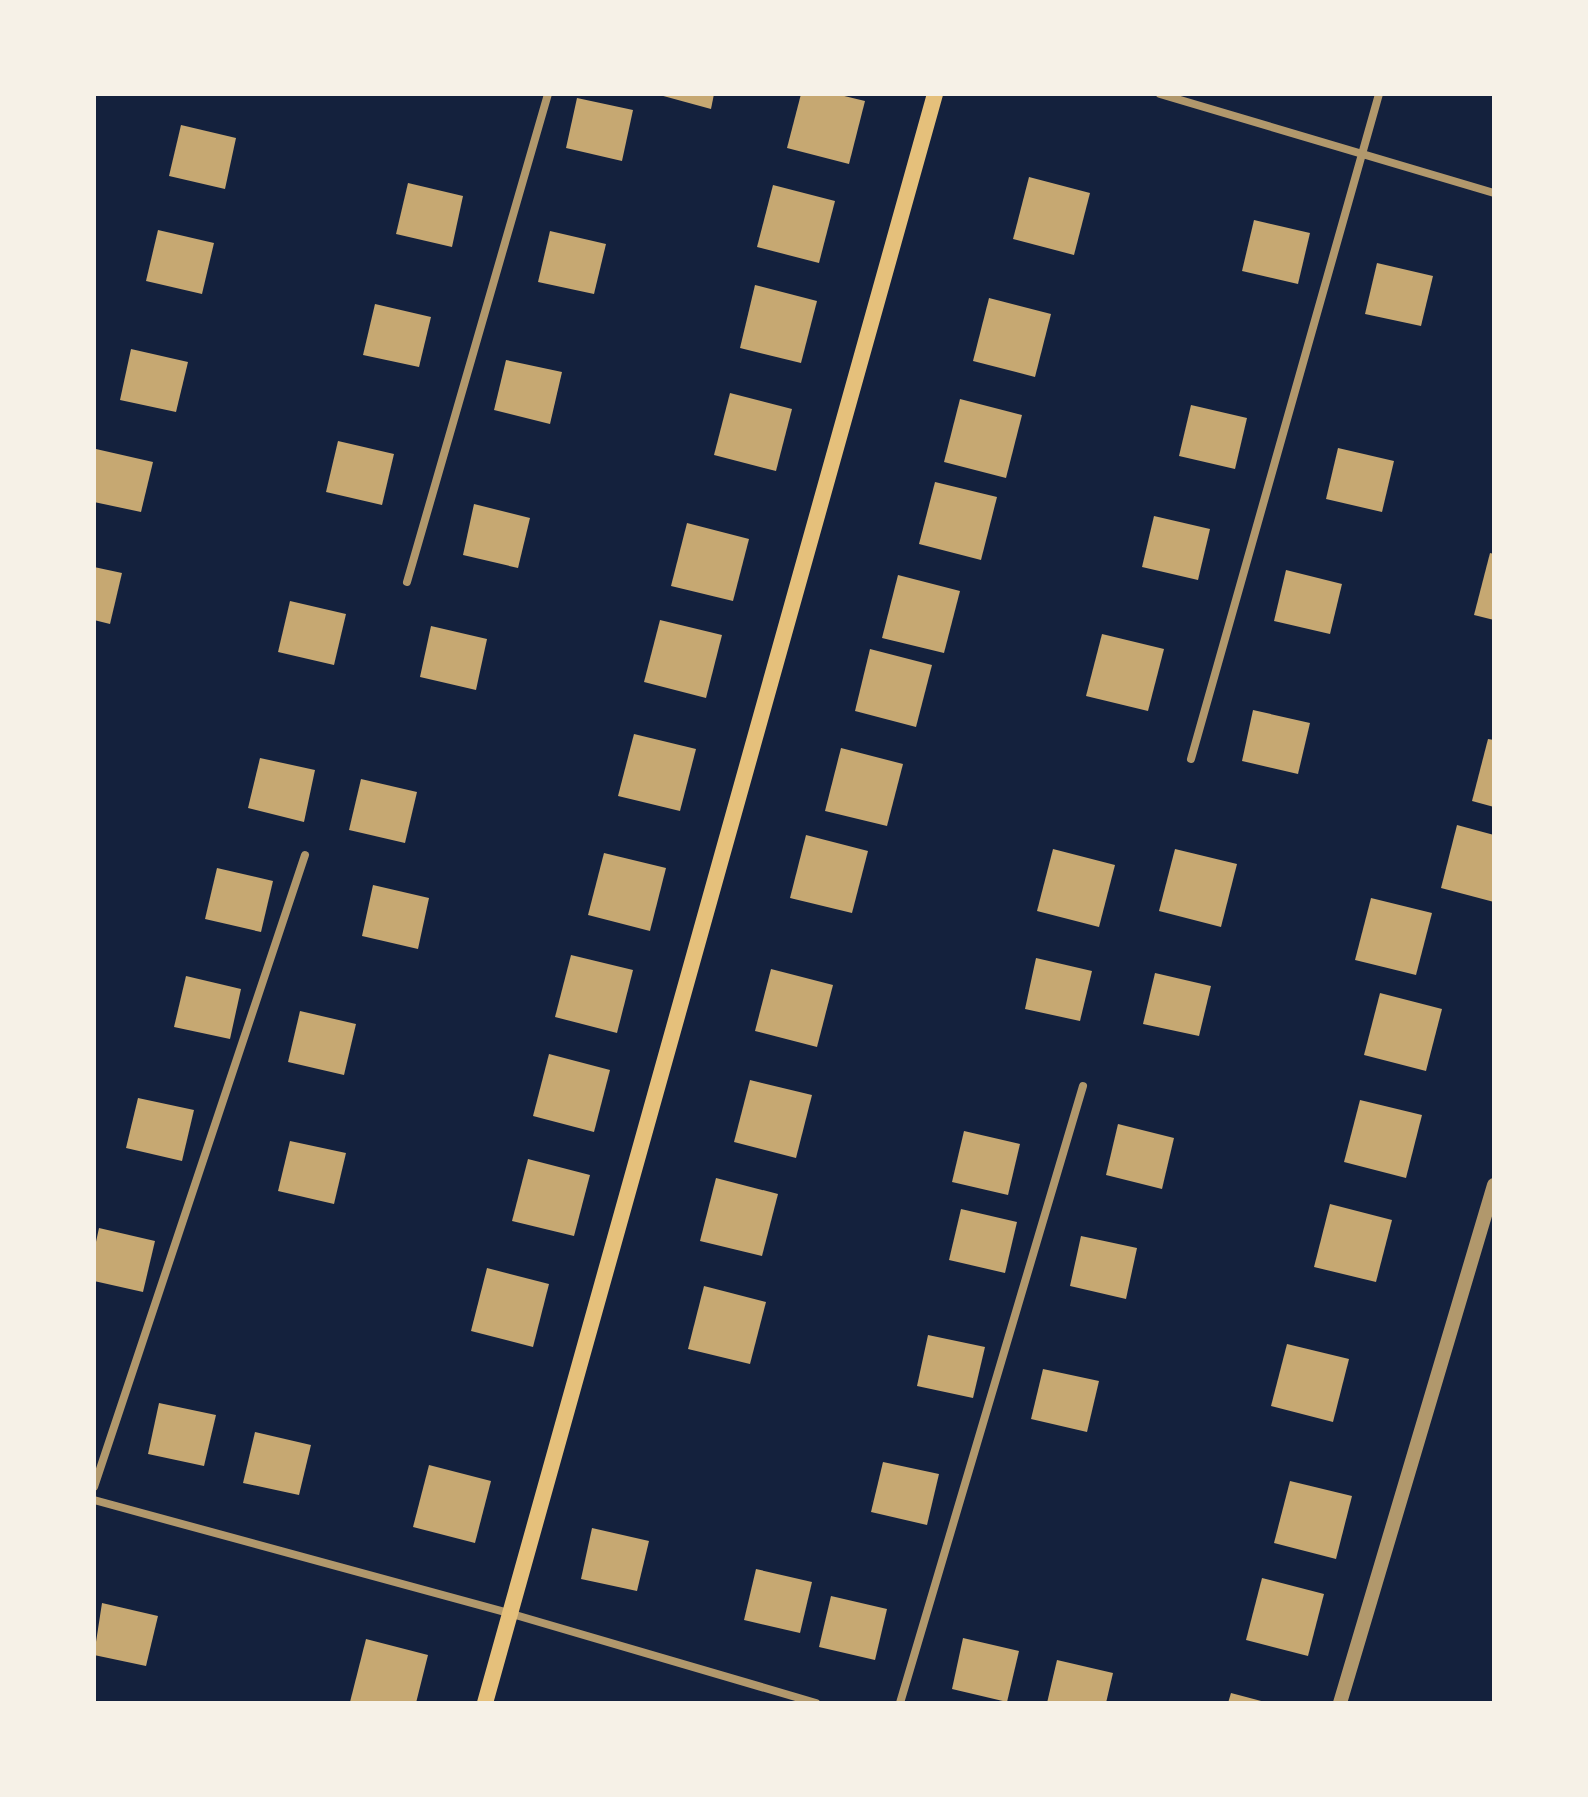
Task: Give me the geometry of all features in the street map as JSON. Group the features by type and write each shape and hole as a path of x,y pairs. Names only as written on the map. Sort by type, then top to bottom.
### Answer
{"main road":[{"path":"485,1703 935,94"}],"street":[{"path":"407,582 548,94"},
{"path":"1160,94 1494,193"},
{"path":"1191,759 1379,94"},
{"path":"94,1487 305,855"},
{"path":"900,1703 1083,1086"},
{"path":"1340,1703 1494,1185"},
{"path":"94,1500 512,1614 816,1703"}],"building":[{"path":"656,94 714,94 711,109"},
{"path":"801,94 836,94 865,101 849,164 787,148"},
{"path":"577,98 633,110 622,161 566,148"},
{"path":"181,125 236,138 225,189 169,176"},
{"path":"1029,177 1090,193 1074,255 1013,239"},
{"path":"408,183 463,196 452,247 396,234"},
{"path":"773,185 835,201 819,263 757,247"},
{"path":"1254,220 1310,233 1298,284 1242,271"},
{"path":"158,230 214,243 202,294 146,281"},
{"path":"550,231 606,244 594,294 538,282"},
{"path":"1377,263 1433,276 1421,326 1365,314"},
{"path":"755,285 817,301 801,363 740,348"},
{"path":"989,298 1051,314 1035,377 973,361"},
{"path":"375,304 431,317 419,367 363,355"},
{"path":"131,349 188,362 176,412 120,400"},
{"path":"506,360 562,372 550,424 494,410"},
{"path":"730,393 792,409 776,471 714,455"},
{"path":"960,399 1022,415 1006,478 944,462"},
{"path":"1191,405 1247,418 1235,469 1179,456"},
{"path":"338,441 394,454 382,505 326,492"},
{"path":"1338,448 1394,461 1382,512 1326,499"},
{"path":"96,449 153,462 141,512 94,502"},
{"path":"935,482 997,497 981,560 919,544"},
{"path":"474,504 530,518 518,568 463,555"},
{"path":"1154,516 1210,529 1198,580 1142,567"},
{"path":"687,523 749,539 733,601 671,586"},
{"path":"1490,553 1494,554 1494,620 1474,615"},
{"path":"94,567 122,573 110,624 94,620"},
{"path":"1286,570 1342,584 1330,634 1274,621"},
{"path":"898,575 960,591 944,653 882,638"},
{"path":"290,601 346,614 334,665 278,652"},
{"path":"660,620 722,635 706,698 644,682"},
{"path":"431,626 487,639 476,690 420,677"},
{"path":"1102,634 1164,649 1148,711 1086,696"},
{"path":"870,649 932,665 916,727 855,711"},
{"path":"1253,710 1310,723 1298,774 1242,761"},
{"path":"634,734 696,749 680,811 618,796"},
{"path":"1488,739 1494,740 1494,807 1472,801"},
{"path":"841,748 903,764 887,826 825,811"},
{"path":"260,758 315,770 304,822 248,808"},
{"path":"361,779 417,792 405,843 349,830"},
{"path":"1457,825 1494,835 1494,902 1441,888"},
{"path":"806,835 868,851 852,913 790,898"},
{"path":"1053,849 1115,865 1099,927 1037,911"},
{"path":"1175,849 1237,864 1221,927 1159,911"},
{"path":"604,853 666,868 650,931 588,915"},
{"path":"217,868 273,881 261,932 205,919"},
{"path":"373,885 429,898 418,949 362,936"},
{"path":"1371,898 1432,913 1416,975 1355,960"},
{"path":"571,955 633,970 617,1033 555,1017"},
{"path":"1036,958 1092,971 1080,1021 1025,1009"},
{"path":"771,969 833,985 817,1047 755,1031"},
{"path":"1155,973 1211,986 1199,1036 1143,1024"},
{"path":"186,976 241,989 230,1039 174,1027"},
{"path":"1380,993 1442,1009 1426,1071 1364,1055"},
{"path":"300,1011 356,1024 344,1075 288,1062"},
{"path":"549,1054 610,1070 594,1132 533,1116"},
{"path":"750,1080 812,1095 796,1158 734,1142"},
{"path":"138,1098 194,1110 182,1161 126,1148"},
{"path":"1360,1100 1422,1115 1406,1178 1344,1162"},
{"path":"1118,1124 1174,1138 1162,1189 1106,1175"},
{"path":"964,1131 1020,1144 1008,1195 952,1182"},
{"path":"290,1141 346,1153 334,1204 278,1191"},
{"path":"528,1159 590,1175 574,1236 512,1221"},
{"path":"716,1178 778,1194 762,1256 700,1241"},
{"path":"1330,1204 1392,1220 1376,1282 1314,1267"},
{"path":"961,1209 1017,1222 1005,1273 949,1260"},
{"path":"99,1228 155,1241 143,1292 94,1281 94,1251"},
{"path":"1081,1236 1137,1248 1126,1299 1070,1286"},
{"path":"487,1268 549,1284 533,1347 471,1331"},
{"path":"704,1286 766,1302 750,1364 688,1349"},
{"path":"928,1335 985,1347 973,1398 917,1386"},
{"path":"1287,1344 1349,1359 1333,1422 1271,1406"},
{"path":"1043,1369 1099,1381 1087,1432 1031,1419"},
{"path":"159,1403 216,1415 204,1466 148,1454"},
{"path":"255,1432 311,1445 299,1495 243,1483"},
{"path":"883,1462 939,1474 927,1525 871,1512"},
{"path":"429,1465 491,1481 475,1543 413,1527"},
{"path":"1290,1481 1352,1496 1336,1559 1274,1543"},
{"path":"592,1528 649,1541 637,1591 581,1579"},
{"path":"756,1569 812,1582 800,1633 744,1620"},
{"path":"1262,1578 1324,1594 1308,1656 1246,1640"},
{"path":"831,1596 887,1609 875,1660 819,1647"},
{"path":"102,1603 158,1616 146,1666 94,1655"},
{"path":"963,1638 1019,1651 1007,1702 952,1689"},
{"path":"366,1639 428,1655 416,1703 350,1702"},
{"path":"1057,1660 1113,1673 1106,1703 1047,1703"},
{"path":"1231,1693 1265,1702 1265,1703 1228,1703"}]}
